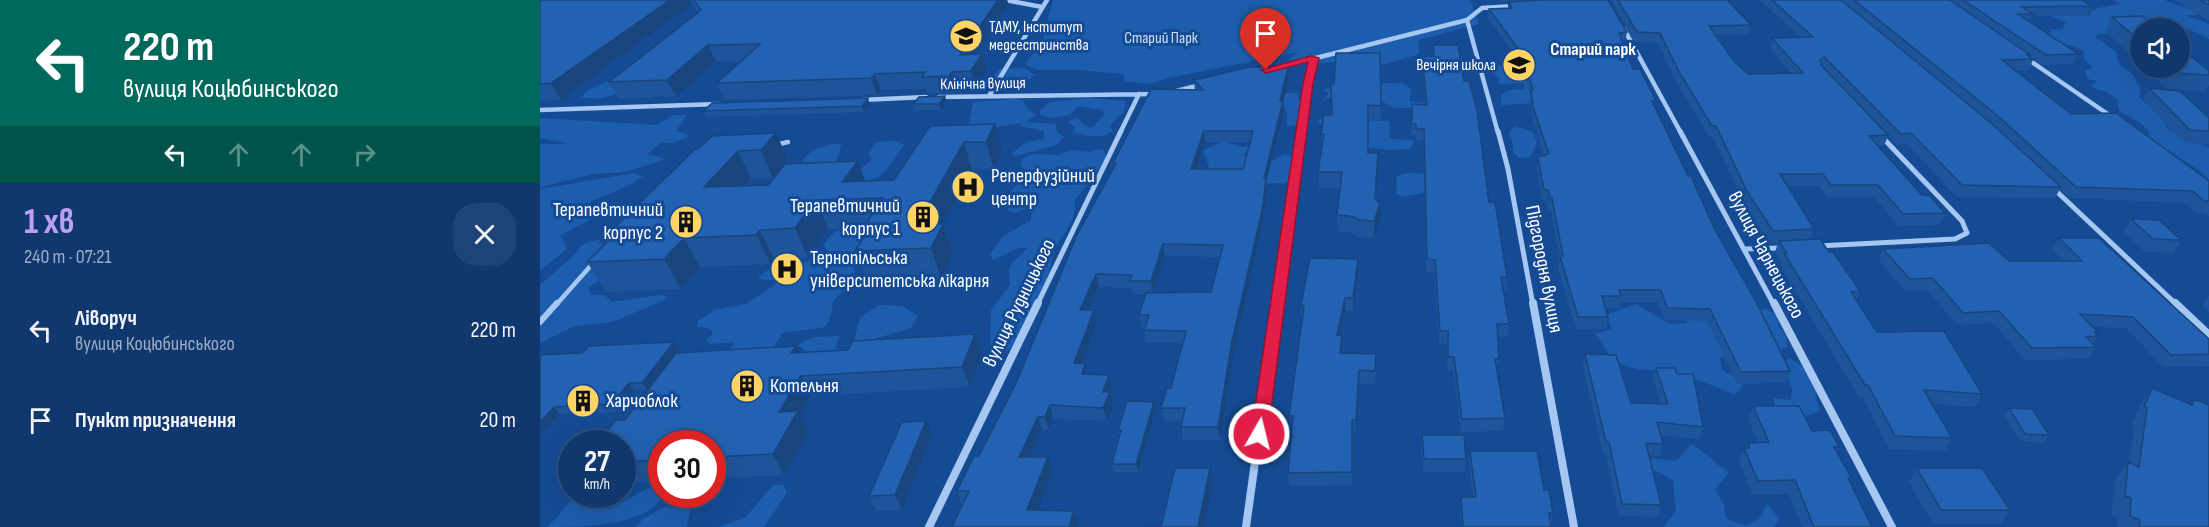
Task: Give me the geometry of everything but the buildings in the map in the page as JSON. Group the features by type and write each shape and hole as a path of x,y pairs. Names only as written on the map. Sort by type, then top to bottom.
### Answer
{"street":[{"path":"1005,0 1042,7"},
{"path":"989,96 1047,0"},
{"path":"1478,0 1482,8"},
{"path":"1262,71 1467,20 1482,8 1525,5"},
{"name":"Підгородня вулиця","path":"1467,20 1508,169 1574,527"},
{"name":"вулиця Чарнецького","path":"1619,21 1745,249 1892,527"},
{"path":"2018,52 2114,118"},
{"path":"1246,527 1308,84 1314,58"},
{"name":"Клінічна вулиця","path":"855,100 1164,94 1208,84"},
{"name":"вулиця Рудницького","path":"929,527 1139,94"},
{"path":"540,110 724,104"},
{"path":"1815,246 1955,239 1967,233 1962,221 1876,130"},
{"path":"767,148 788,142"},
{"path":"2048,183 2209,335"},
{"path":"1745,249 1792,247"},
{"path":"540,322 602,253"}],"green space":[{"name":"Старий Парк","path":"1053,0 1470,0 1479,24 1418,40 1419,54 1386,64 1346,62 1291,64 1290,58 1299,52 1168,78 1150,84 1125,81 1123,74 1080,70 1037,70 1025,64 1042,43"},
{"path":"2114,0 2164,0 2194,11 2197,15 2185,15 2209,24 2209,39 2190,30 2190,18 2130,18 2130,29 2098,34 2095,37 2116,52 2119,64 2130,72 2130,78 2134,78 2141,90 2139,97 2167,121 2166,128 2209,148 2209,181 2198,170 2146,138 2150,133 2140,123 2119,110 2118,100 2107,92 2093,88 2091,85 2097,81 2088,79 2085,70 2093,68 2084,59 2083,50 2069,45 2051,44 2044,33 2052,32 2049,29 2062,30 2066,23 2043,12 2090,16 2090,12 2098,8 2120,4"},
{"path":"1502,65 1518,66 1517,71 1536,81 1647,86 1654,93 1652,96 1501,105 1501,95 1509,90 1524,89 1525,83 1497,84 1500,79 1493,73 1493,69"},
{"path":"1024,68 1035,75 1023,84 1029,89 983,88 1000,69"},
{"path":"608,81 632,83 608,97 581,97 588,90"},
{"path":"1387,83 1402,83 1412,89 1409,101 1430,104 1430,108 1395,108 1375,98 1335,96 1323,100 1328,94 1324,89 1366,88"},
{"path":"1283,93 1298,93 1299,100 1303,102 1301,106 1309,109 1304,119 1298,124 1287,126 1287,113 1280,97"},
{"path":"1089,98 1126,101 1124,111 1110,125 1113,131 1104,136 1073,133 1075,127 1068,122 1077,117 1085,126 1093,127 1105,114 1101,110 1078,106 1070,115 1051,118 1041,115 1040,111 1050,102"},
{"path":"1015,99 1023,101 1028,110 1037,114 1026,122 1056,124 1057,132 1064,136 1057,145 1015,156 1012,153 1027,142 1044,139 1044,131 1020,126 1023,123 990,128 963,127 969,123 973,102"},
{"path":"674,115 687,115 676,131 690,136 673,143 660,143 648,154 666,159 626,172 594,174 540,187 540,144 570,144 540,138 540,118 656,125"},
{"path":"1322,119 1389,121 1390,138 1414,141 1410,149 1387,150 1352,146 1316,121"},
{"path":"1514,126 1533,132 1537,143 1530,157 1518,158 1513,152 1509,133"},
{"path":"897,141 904,145 888,169 871,180 850,183 860,169 872,160 868,154 876,142"},
{"path":"1225,141 1237,146 1255,148 1243,155 1249,160 1270,162 1284,154 1298,157 1302,170 1285,183 1246,184 1201,175 1209,167 1203,150"},
{"path":"841,144 836,166 799,172 807,155 822,147"},
{"path":"1103,149 1108,159 1075,200 1074,216 1058,243 1037,307 1015,343 1007,352 998,357 990,351 991,310 1010,285 1009,269 1012,263 1028,248 1018,248 993,260 990,254 1003,236 1031,220 1032,206 1014,213 1007,210 1009,193 1022,180 1026,171 1020,165 1022,159 1033,154 1059,155 1072,150 1088,152"},
{"path":"634,173 643,176 630,185 583,205 581,209 590,220 560,235 567,249 540,271 540,189"},
{"path":"1407,173 1428,174 1435,196 1423,193 1401,197 1396,193 1397,176"},
{"path":"620,223 613,273 588,287 591,295 605,295 611,302 661,295 666,296 665,300 612,322 575,326 540,343 540,285 581,246 587,242 609,238 615,232 609,229"},
{"path":"835,231 871,231 860,259 854,263 855,272 850,277 848,286 834,300 829,321 825,327 782,333 771,352 727,354 735,342 710,344 706,340 713,334 711,329 697,326 698,321 715,310 746,304 776,284 774,280 758,279 782,261 805,263 827,252 824,244"},
{"path":"1636,304 1670,324 1686,323 1698,304 1736,357 1720,357 1722,370 1739,379 1743,386 1734,395 1693,378 1634,368 1614,359 1595,334 1611,329 1608,314"},
{"path":"879,305 902,306 918,316 911,328 871,340 854,340 860,318"},
{"path":"1765,308 1777,315 1779,326 1787,337 1787,347 1773,353 1759,312"},
{"path":"840,336 835,348 853,356 807,353 798,345 813,337"},
{"path":"1789,358 1804,367 1821,386 1815,395 1820,410 1815,413 1797,416 1774,412 1774,398 1791,400 1792,389 1782,364"},
{"path":"1691,444 1729,472 1715,490 1724,505 1726,518 1746,526 1759,519 1767,504 1779,518 1774,527 1664,527 1676,511 1673,480 1638,462 1653,458 1676,461"},
{"path":"773,485 784,485 787,493 764,527 718,527 745,518"},
{"path":"648,488 648,508 652,508 643,514 611,523 547,527 565,508 636,508 636,495"},
{"path":"662,508 690,510 687,527 636,527 643,519"}],"place":[{"name":"ТДМУ, Iнститут медсестринства","path":"966,36"},
{"name":"Вечірня школа","path":"1519,65"},
{"name":"Реперфузійний центр","path":"968,187"},
{"name":"Терапевтичний корпус 1","path":"923,217"},
{"name":"Терапевтичний корпус 2","path":"686,222"},
{"name":"Тернопільська університетська лікарня","path":"787,269"},
{"name":"Котельня","path":"747,386"},
{"name":"Харчоблок","path":"583,401"}],"district":[{"name":"Старий парк","path":"1593,49"}],"route":[{"path":"1259,434 1308,84 1314,58 1266,70"}]}
